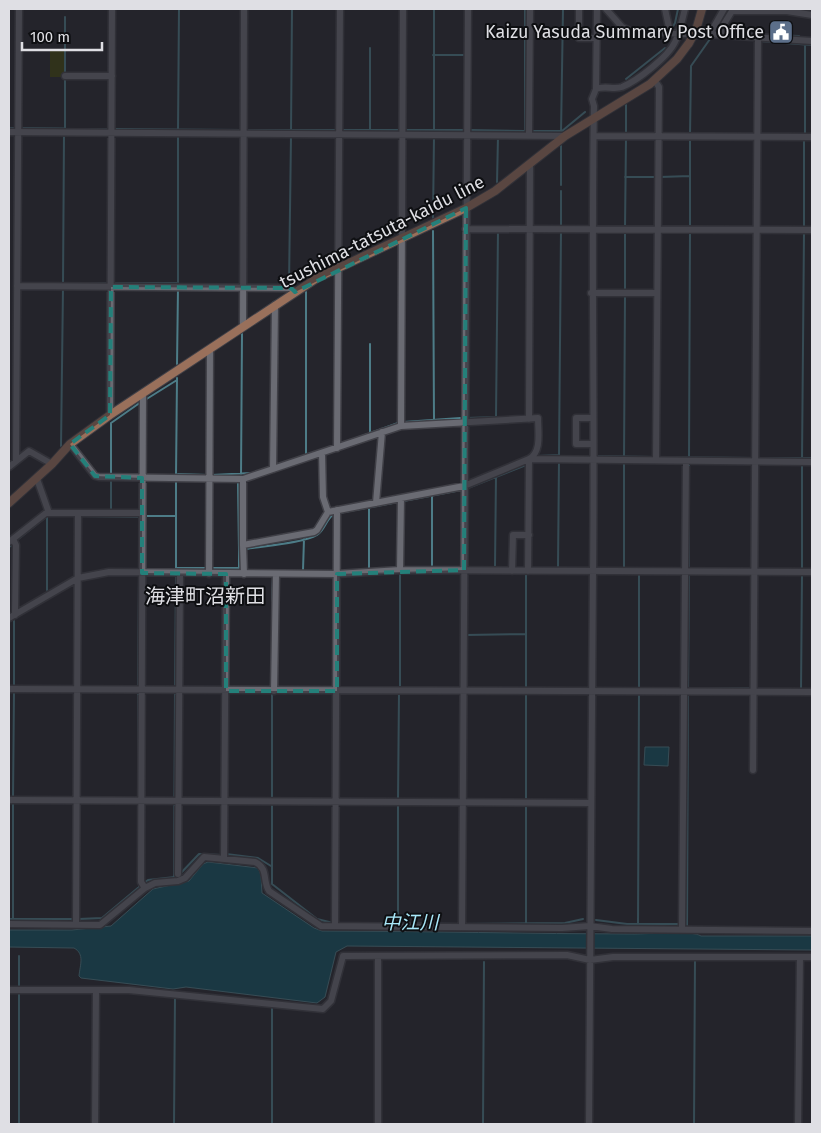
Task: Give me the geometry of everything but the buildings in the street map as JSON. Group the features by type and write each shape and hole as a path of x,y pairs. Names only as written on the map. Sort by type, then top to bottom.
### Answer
{"main road":[{"name":"tsushima-tatsuta-kaidu line","path":"9,503 52,464 70,444 110,415 275,305 338,268 466,208 495,191 565,136 594,116 650,84 677,59 696,30 702,9"}],"street":[{"path":"16,461 12,336 17,286 19,9"},
{"path":"110,415 112,9"},
{"path":"243,326 244,9"},
{"path":"337,448 340,9"},
{"path":"401,426 403,9"},
{"path":"462,927 468,9"},
{"path":"529,135 530,9"},
{"path":"579,9 579,38 596,38"},
{"path":"589,1124 593,571 592,293 594,116 592,99 596,89 597,9"},
{"path":"606,9 622,28 630,31 812,41"},
{"path":"665,9 670,32"},
{"path":"596,89 603,86 615,89 624,86 649,70 670,51 685,9"},
{"path":"708,34 724,9"},
{"path":"724,35 724,24 732,12 775,13 787,11 812,15"},
{"path":"753,770 758,38"},
{"path":"649,70 653,77"},
{"path":"65,76 112,76"},
{"path":"656,460 658,84"},
{"path":"9,132 565,136"},
{"path":"594,136 812,136"},
{"path":"530,164 528,229 530,419"},
{"path":"466,229 812,230"},
{"path":"17,286 291,288 295,292"},
{"path":"592,293 657,293"},
{"path":"273,469 275,305"},
{"path":"209,574 210,349"},
{"path":"143,393 141,882 145,888"},
{"path":"70,444 95,476 243,479 401,426 538,418 537,450 535,456 529,459 464,486 328,512 314,532 243,545"},
{"path":"593,418 576,418 576,444 593,444"},
{"path":"376,502 382,432"},
{"path":"9,467 29,451 52,464"},
{"path":"322,453 323,497 328,512"},
{"path":"529,459 812,462"},
{"path":"528,571 529,459"},
{"path":"682,929 686,461"},
{"path":"37,478 49,513"},
{"path":"243,479 244,574"},
{"path":"400,570 401,498"},
{"path":"335,926 337,510"},
{"path":"142,513 46,513 11,540 16,545 12,571 12,616 78,578 109,572 209,574 337,574 400,570 812,572"},
{"path":"76,924 78,513"},
{"path":"512,571 513,535 528,535"},
{"path":"176,879 177,573"},
{"path":"224,859 226,574"},
{"path":"274,691 276,574"},
{"path":"9,689 812,692"},
{"path":"9,800 591,803"},
{"path":"9,924 100,925 105,923 145,888 155,883 185,878 204,857 255,862 262,866 266,872 266,886 269,891 317,925 812,931"},
{"path":"9,990 96,992 129,990 323,1009 331,1001 344,956 567,954 590,957 812,957"},
{"path":"378,957 378,1124"},
{"path":"798,1124 800,957"},
{"path":"95,1124 96,992"}],"highlighted area":[{"path":"466,208 464,570 337,574 337,691 226,691 226,574 142,573 142,478 95,476 70,444 110,415 111,287 291,288 295,292"}],"green space":[{"path":"50,49 65,49 64,77 50,77"}],"water":[{"path":"645,747 669,747 668,766 644,765"},
{"path":"208,862 258,868 261,875 262,893 314,928 322,931 595,934 689,933 701,936 812,936 812,950 347,946 336,952 325,997 317,1003 186,987 173,989 81,978 79,976 81,957 80,953 74,948 9,947 9,930 72,930 111,926 153,889 189,881 203,864"}],"waterway":[{"path":"178,129 179,9"},
{"path":"291,131 292,9"},
{"path":"434,9 434,130"},
{"path":"525,9 525,131"},
{"path":"561,133 563,9"},
{"path":"672,28 678,9"},
{"path":"65,17 65,74"},
{"path":"764,35 799,36"},
{"path":"690,134 691,66 710,39"},
{"path":"760,41 812,45"},
{"path":"805,44 805,134"},
{"path":"370,48 370,130"},
{"path":"626,79 665,48"},
{"path":"433,55 465,55"},
{"path":"65,78 65,128"},
{"path":"626,105 626,133"},
{"path":"531,131 562,131 585,112"},
{"path":"9,128 14,128"},
{"path":"20,128 109,129"},
{"path":"114,129 241,130"},
{"path":"246,130 336,130"},
{"path":"341,130 400,130"},
{"path":"405,130 464,130"},
{"path":"469,130 524,131"},
{"path":"63,284 64,135"},
{"path":"178,135 178,285"},
{"path":"289,285 291,136"},
{"path":"433,218 434,137"},
{"path":"497,182 498,137"},
{"path":"625,227 626,138"},
{"path":"690,138 690,226"},
{"path":"804,139 804,228"},
{"path":"561,146 561,185"},
{"path":"660,177 690,176"},
{"path":"625,177 656,177"},
{"path":"561,191 561,226"},
{"path":"690,227 754,227"},
{"path":"790,227 812,227"},
{"path":"433,231 434,419"},
{"path":"467,418 496,416 498,231"},
{"path":"538,456 559,455 561,231"},
{"path":"625,231 625,289"},
{"path":"689,458 690,232"},
{"path":"802,460 804,233"},
{"path":"63,283 108,283"},
{"path":"113,283 178,283"},
{"path":"61,446 63,288"},
{"path":"177,364 178,288"},
{"path":"306,292 306,455"},
{"path":"624,458 625,296"},
{"path":"241,475 242,334"},
{"path":"370,344 370,433"},
{"path":"176,475 177,378"},
{"path":"145,400 177,380"},
{"path":"111,475 111,423 141,402"},
{"path":"404,422 460,418"},
{"path":"362,436 398,423"},
{"path":"596,456 653,457"},
{"path":"658,457 753,458"},
{"path":"758,458 812,458"},
{"path":"558,567 559,461"},
{"path":"624,462 624,567"},
{"path":"689,463 689,568"},
{"path":"802,464 802,569"},
{"path":"468,488 526,465"},
{"path":"212,475 251,473"},
{"path":"178,474 208,475"},
{"path":"495,566 496,476"},
{"path":"111,480 111,510"},
{"path":"176,480 176,570"},
{"path":"238,482 239,551"},
{"path":"403,501 461,490"},
{"path":"432,496 432,565"},
{"path":"339,513 398,502"},
{"path":"369,507 369,568"},
{"path":"246,549 311,538 320,533 334,514"},
{"path":"56,516 76,516"},
{"path":"80,516 140,517"},
{"path":"144,516 176,516"},
{"path":"17,540 46,517"},
{"path":"47,517 47,590"},
{"path":"303,570 304,539"},
{"path":"211,568 239,568 239,551"},
{"path":"176,568 207,568"},
{"path":"400,574 400,688"},
{"path":"526,574 526,689"},
{"path":"175,688 176,575"},
{"path":"639,575 639,690"},
{"path":"688,690 689,575"},
{"path":"801,689 802,576"},
{"path":"138,687 139,577"},
{"path":"272,601 273,578"},
{"path":"14,621 14,686"},
{"path":"466,635 526,634"},
{"path":"9,686 15,686"},
{"path":"494,688 526,688"},
{"path":"688,688 752,688"},
{"path":"756,689 810,689"},
{"path":"13,798 14,692"},
{"path":"138,693 138,781"},
{"path":"174,880 175,693"},
{"path":"272,693 272,799"},
{"path":"398,800 399,693"},
{"path":"526,693 526,800"},
{"path":"638,924 639,694"},
{"path":"687,929 688,694"},
{"path":"13,803 13,919"},
{"path":"272,804 272,884 317,919 333,923"},
{"name":"中江川","path":"398,804 398,922"},
{"path":"526,804 526,922"},
{"path":"79,919 102,918 139,887 138,813"},
{"path":"179,875 199,854 222,855"},
{"path":"226,854 258,858 271,866"},
{"path":"144,883 148,880 175,877"},
{"path":"9,919 74,919"},
{"path":"464,924 565,923 583,919"},
{"path":"596,920 627,924 679,924"},
{"name":"中江川","path":"351,923 459,924"},
{"path":"19,956 19,987"},
{"path":"694,1124 695,959"},
{"path":"483,1124 484,962"},
{"path":"19,992 19,1124"},
{"path":"174,1124 175,997"},
{"path":"272,1009 272,1124"}],"place":[{"name":"Kaizu Yasuda Summary Post Office","path":"781,32"}],"district":[{"name":"海津町沼新田","path":"205,596"}]}
